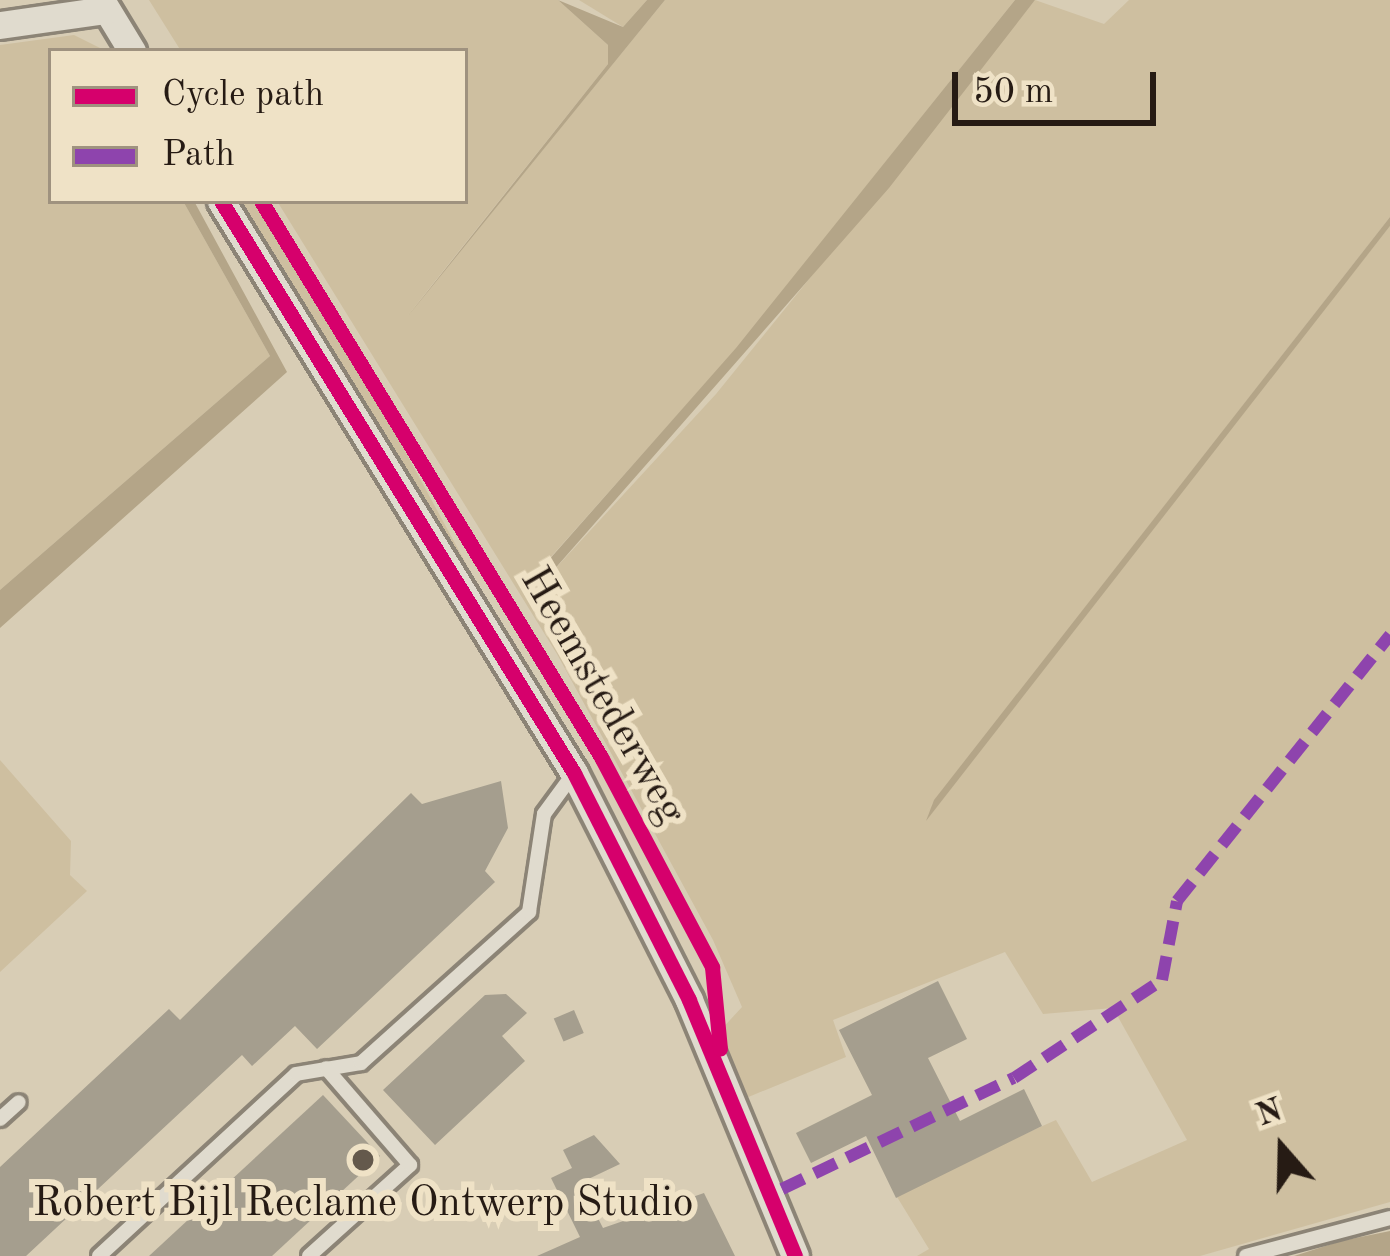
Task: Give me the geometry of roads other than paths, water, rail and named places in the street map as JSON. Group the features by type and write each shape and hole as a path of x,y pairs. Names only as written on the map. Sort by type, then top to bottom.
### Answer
{"street":[{"path":"0,25 104,5 130,48"},
{"name":"Heemstederweg","path":"223,204 574,773 689,1000 774,1192 795,1256"}],"lane":[{"name":"Heemstederweg","path":"99,1256 296,1074 361,1063 529,912 544,814 574,773"},
{"path":"309,1256 410,1166 326,1068"},
{"path":"0,1119 19,1102"},
{"path":"1246,1256 1390,1218"}],"place":[{"name":"Robert Bijl Reclame Ontwerp Studio","path":"363,1160"}]}
